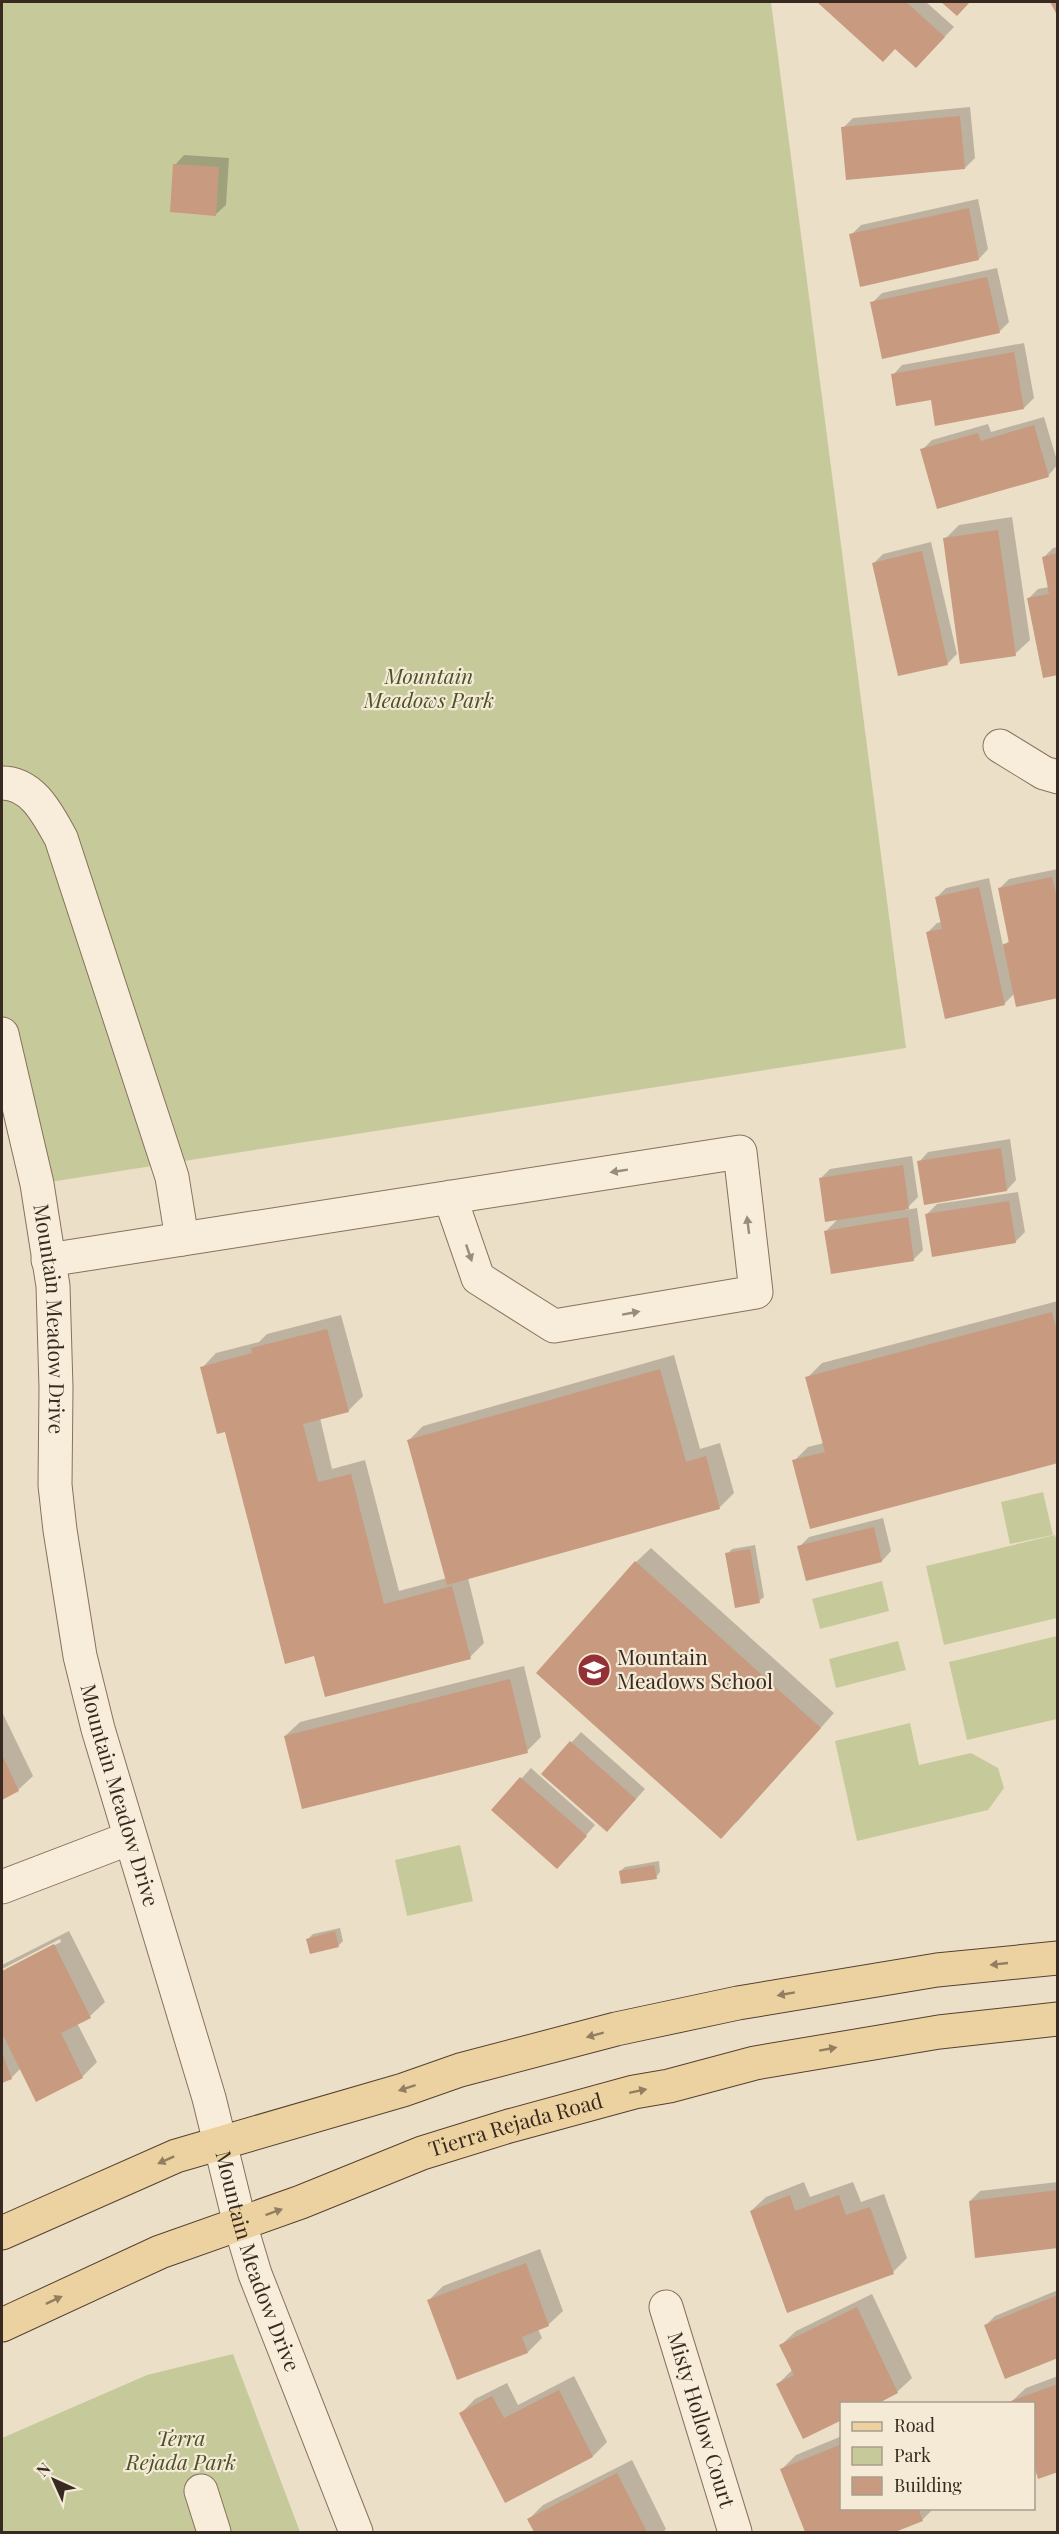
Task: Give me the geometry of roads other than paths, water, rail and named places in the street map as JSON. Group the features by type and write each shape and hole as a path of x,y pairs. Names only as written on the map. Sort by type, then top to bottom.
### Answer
{"main road":[{"path":"2,2233 176,2156 221,2141 403,2090 460,2070 616,2029 853,1982 937,1970 1058,1958"},
{"name":"Tierra Rejada Road","path":"2,2325 160,2252 240,2224 422,2153 509,2126 634,2092 669,2086 755,2063 853,2045 1058,2019"}],"street":[{"path":"1000,746 1044,773 1058,777"},
{"path":"2,783 10,783 39,799 61,838 172,1177 182,1239"},
{"name":"Mountain Meadow Drive","path":"2,1035 37,1184 52,1286 56,1388 55,1485 80,1656 98,1729 221,2141 240,2224 255,2274 356,2532"},
{"path":"48,1260 450,1197 740,1152 756,1292 554,1326 478,1278 450,1197"},
{"path":"2,1887 130,1838"},
{"name":"Misty Hollow Court","path":"666,2307 735,2532"},
{"path":"201,2492 214,2532"}],"place":[{"name":"Mountain Meadows School","path":"594,1670"}],"park label":[{"name":"Mountain Meadows Park","path":"429,689"},
{"name":"Terra Rejada Park","path":"181,2451"}]}
